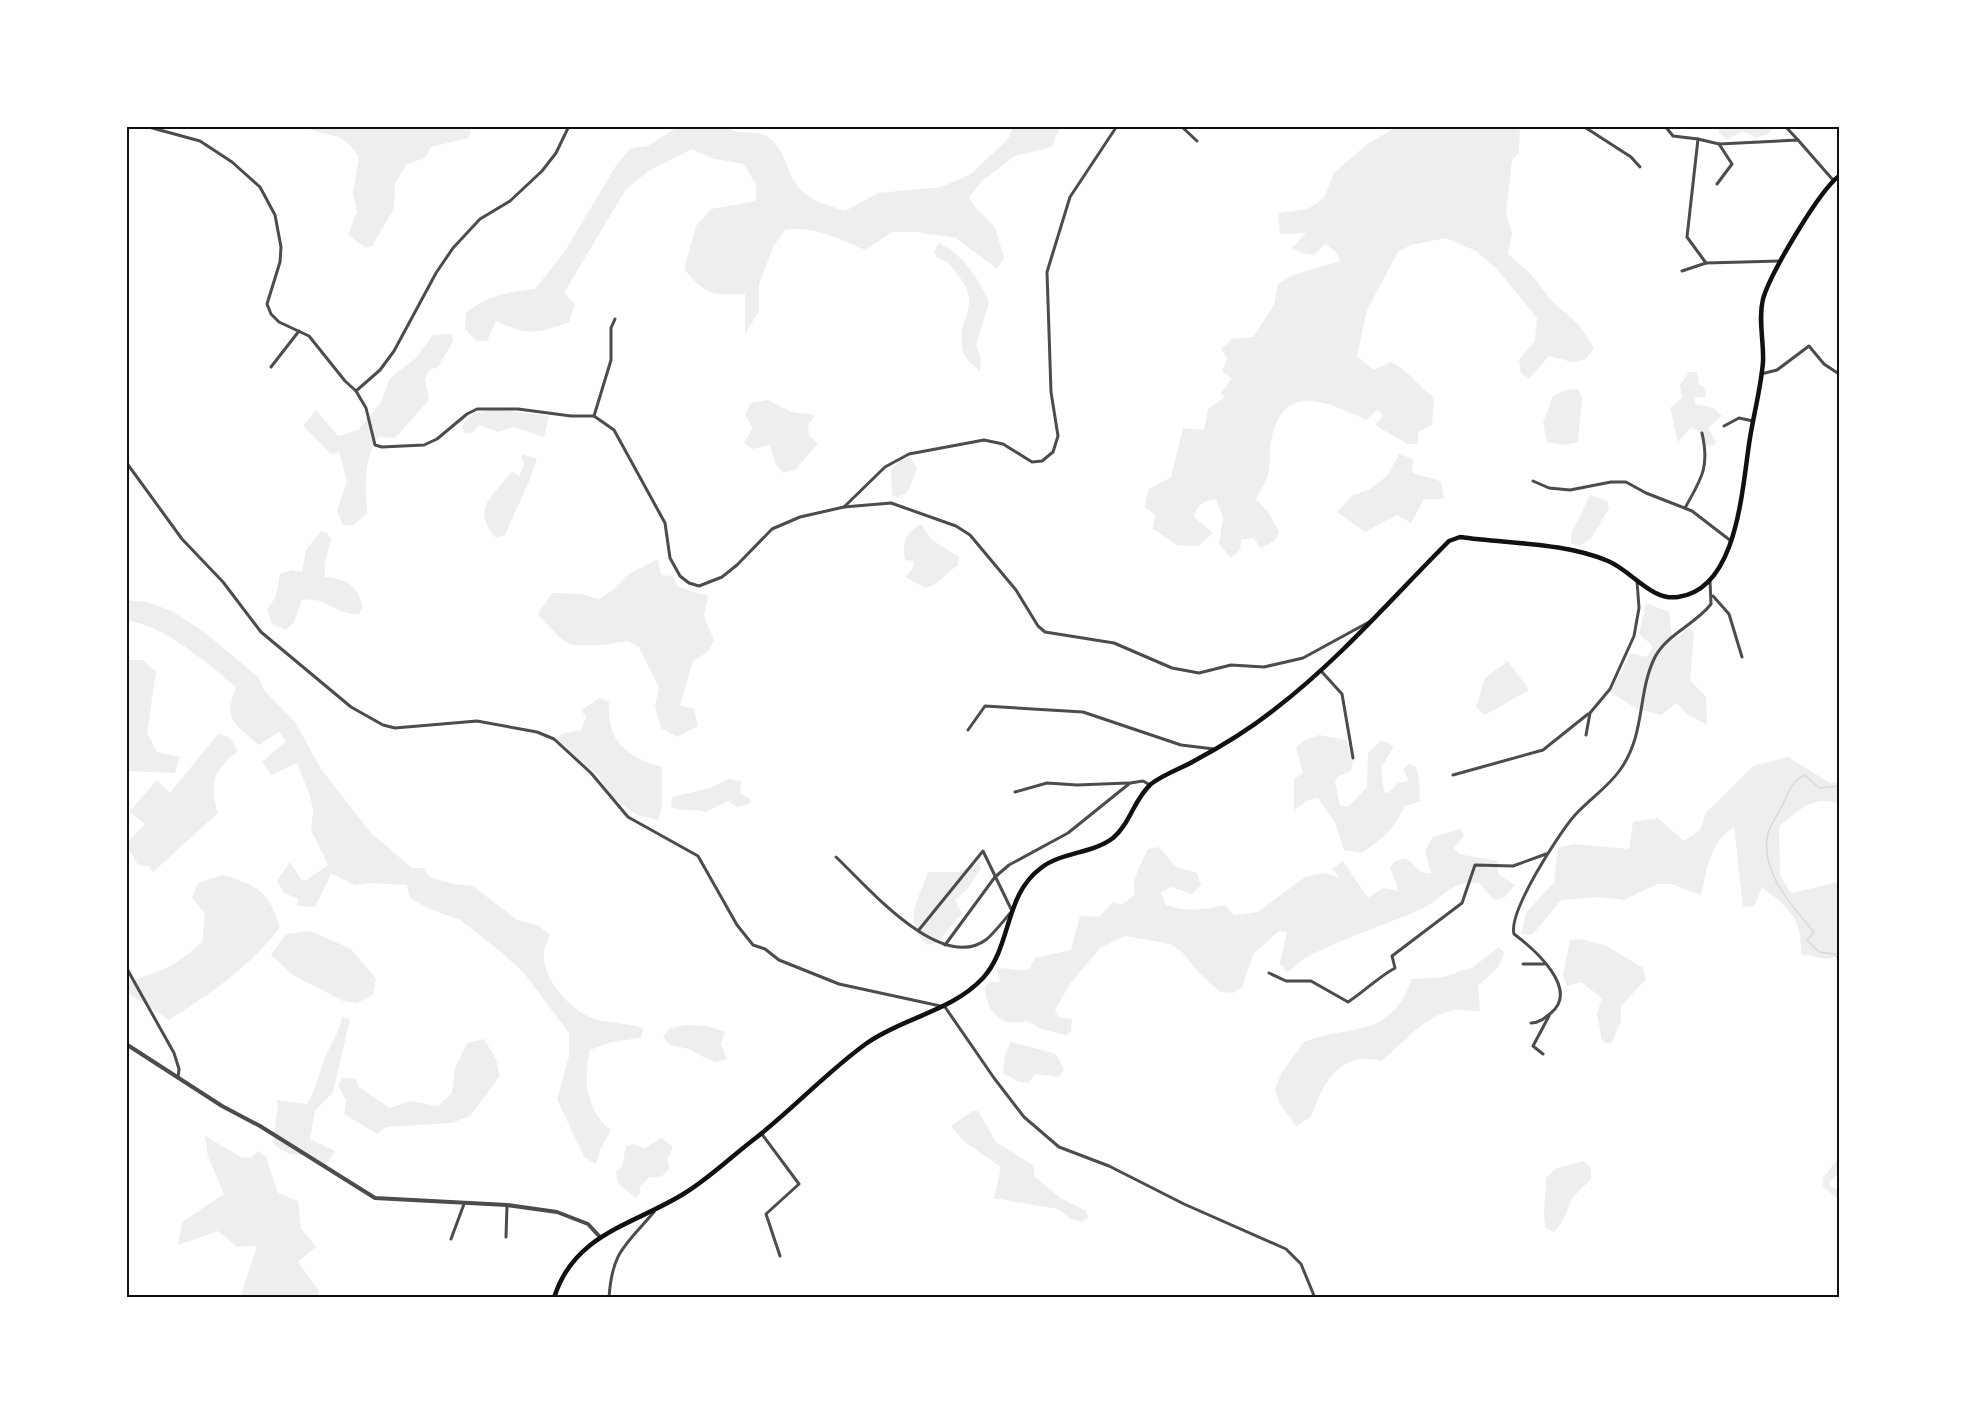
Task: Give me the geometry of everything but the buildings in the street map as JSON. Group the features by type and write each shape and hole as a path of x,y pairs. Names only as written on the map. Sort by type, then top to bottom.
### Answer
{"main road":[{"path":"554,1298 564,1271 573,1258 600,1237 654,1212 697,1185 869,1041 916,1017 945,1007 982,980 994,963 1020,890 1041,867 1102,844 1119,832 1150,785 1216,749 1273,711 1322,672 1449,541 1455,538 1588,554 1610,562 1638,579 1657,595 1665,597 1688,595 1710,581 1731,542 1738,513 1761,374 1761,307 1769,285 1814,205 1833,180 1839,176"}],"street":[{"path":"145,126 200,141 232,162 260,187 274,215 281,247 280,262 267,304 270,314 279,322 309,336 345,381 356,391 366,408 372,440 382,447 424,445 437,439 467,414 477,409 496,408 571,416 594,416 614,430 665,523 670,558 680,576 689,583 699,586 722,577 737,565 761,539 786,523 813,512 891,503 956,526 976,540 1016,590 1038,626 1045,632 1114,643 1183,671 1199,672 1231,665 1264,667 1303,658 1370,621"},
{"path":"356,391 380,370 394,351 436,273 453,248 480,219 510,201 542,171 556,153 569,126"},
{"path":"844,507 885,467 909,454 984,440 1003,444 1032,462 1042,461 1053,452 1058,436 1052,392 1047,273 1068,203 1117,126"},
{"path":"1181,126 1197,141"},
{"path":"1583,126 1640,167"},
{"path":"1665,126 1673,136 1719,144 1798,140"},
{"path":"1785,126 1833,180"},
{"path":"1698,139 1687,237 1706,263"},
{"path":"1717,184 1732,164 1719,144"},
{"path":"1682,271 1706,263 1782,260"},
{"path":"594,416 610,360 611,328 615,319"},
{"path":"271,367 299,331"},
{"path":"1761,374 1777,370 1809,346 1824,364 1839,374"},
{"path":"1724,426 1739,418 1753,421"},
{"path":"1685,508 1698,485 1707,457 1702,434"},
{"path":"126,462 182,539 223,582 261,632 351,707 383,725 395,728 477,722 537,732 554,739 591,773 628,817 698,856 737,925 753,945 765,949 779,960 839,984 945,1007 1024,1117 1059,1147 1108,1166 1184,1204 1286,1249 1301,1264 1315,1298"},
{"path":"1533,481 1549,488 1570,490 1611,482 1626,482 1646,493 1685,508 1731,542"},
{"path":"1453,775 1543,750 1590,713 1610,689 1634,636 1639,608 1636,587 1638,579"},
{"path":"1710,581 1713,596 1729,614 1742,657"},
{"path":"1543,1054 1533,1046 1550,1014 1562,998 1556,977 1514,934 1512,928 1528,888 1548,853 1577,812 1605,788 1622,767 1637,739 1649,677 1657,654 1707,609 1713,596"},
{"path":"1322,672 1342,694 1353,758"},
{"path":"968,730 985,706 1008,705 1083,712 1181,745 1216,749"},
{"path":"1586,735 1590,713"},
{"path":"1015,792 1047,783 1077,785 1143,781 1150,785"},
{"path":"944,945 996,877 1009,865 1068,833 1130,783"},
{"path":"836,857 918,931 944,945 969,946 986,940 1012,911 983,851 918,931"},
{"path":"1269,973 1286,981 1311,981 1348,1002 1370,988 1376,978 1395,968 1392,956 1462,903 1475,865 1513,866 1548,853"},
{"path":"1522,964 1544,964"},
{"path":"126,968 174,1053 179,1069 178,1078"},
{"path":"1531,1023 1538,1023 1550,1014"},
{"path":"126,1044 375,1198 507,1206 573,1216 588,1224 600,1237"},
{"path":"761,1133 799,1184 766,1214 780,1256"},
{"path":"452,1239 464,1204"},
{"path":"506,1237 507,1206"},
{"path":"609,1298 614,1260 624,1245 654,1212"}],"shaded area":[{"path":"305,126 471,126 469,138 431,147 425,158 407,164 395,183 394,208 373,245 366,248 348,235 357,212 353,193 359,157 340,138"},
{"path":"679,126 726,126 736,131 766,136 778,147 792,178 806,195 845,211 878,193 941,187 971,174 1009,138 1013,126 1060,126 1052,147 1015,156 983,180 969,197 974,206 995,227 1004,258 997,269 956,238 916,232 892,232 865,250 816,231 785,230 774,245 759,284 759,311 745,334 745,294 710,292 698,284 684,269 696,226 711,209 756,201 756,185 744,164 714,159 692,149 650,170 626,189 564,293 575,304 569,322 532,332 516,329 496,321 487,341 476,341 465,329 466,313 490,298 535,289 565,251 617,164 631,148 648,146"},
{"path":"1398,126 1520,126 1519,153 1512,160 1506,213 1512,233 1508,254 1531,274 1551,300 1580,326 1594,349 1584,360 1572,362 1549,356 1529,379 1521,373 1519,360 1535,340 1537,318 1496,268 1476,251 1446,238 1411,245 1398,252 1367,310 1357,356 1374,370 1391,362 1403,369 1434,398 1432,425 1418,432 1418,444 1407,444 1375,425 1383,416 1378,409 1366,420 1321,402 1296,403 1285,410 1277,422 1271,441 1268,474 1256,499 1268,512 1279,532 1275,541 1260,548 1254,538 1241,540 1240,550 1231,558 1219,544 1223,518 1216,499 1201,504 1194,517 1213,533 1198,546 1177,545 1153,529 1155,515 1145,507 1148,490 1171,477 1183,428 1204,430 1208,409 1225,397 1221,393 1232,378 1222,372 1227,358 1221,349 1232,339 1253,337 1274,305 1278,284 1293,275 1340,261 1337,253 1325,244 1314,255 1292,248 1306,233 1280,234 1278,213 1308,209 1324,198 1334,173 1366,145"},
{"path":"1718,126 1771,126 1773,128 1768,134 1756,138 1743,131 1727,140 1719,133"},
{"path":"939,243 955,253 969,268 989,302 976,345 981,359 980,371 966,357 962,346 961,336 969,304 965,286 947,262 937,258 934,251"},
{"path":"452,334 453,341 438,367 429,370 425,379 429,400 395,438 378,437 373,446 366,474 367,513 354,525 343,525 337,511 347,481 339,452 332,455 303,426 316,410 338,436 358,430 380,404 390,378 415,359 433,335"},
{"path":"1689,372 1697,372 1699,384 1704,387 1706,397 1694,397 1695,404 1714,408 1722,416 1708,428 1716,442 1713,446 1702,444 1699,432 1691,427 1678,442 1670,408 1682,398 1680,385"},
{"path":"1578,389 1582,398 1578,442 1564,445 1547,442 1543,423 1553,396 1567,390"},
{"path":"768,400 792,412 815,415 808,425 809,436 818,443 795,470 783,473 775,463 770,445 752,449 744,443 752,428 745,414 751,403"},
{"path":"495,409 549,416 544,437 514,427 498,432 479,425 472,433 465,433 462,426 470,415"},
{"path":"521,454 537,459 505,535 496,538 488,527 485,510 492,495 512,471 519,476 524,465"},
{"path":"1399,454 1413,459 1412,472 1441,482 1444,499 1424,499 1411,523 1397,515 1365,532 1337,512 1353,495 1370,489 1387,476"},
{"path":"910,458 917,469 907,493 898,497 892,496 891,470 901,460"},
{"path":"1590,495 1607,501 1609,508 1591,539 1580,545 1571,544 1571,534"},
{"path":"921,524 932,540 959,557 958,566 935,584 925,588 905,577 912,570 914,561 905,560 906,539"},
{"path":"321,531 327,533 331,539 325,563 325,577 339,579 350,584 358,593 363,607 359,614 351,614 318,601 302,600 294,622 286,630 272,624 267,610 276,596 280,574 291,570 302,572 306,550"},
{"path":"658,559 661,575 673,576 678,587 708,596 704,616 714,640 708,652 693,661 680,705 694,709 698,726 677,737 661,728 655,706 659,687 639,647 627,641 604,645 571,645 559,637 538,614 552,593 581,594 599,599 613,590 630,573"},
{"path":"126,600 147,602 172,611 204,632 258,677 264,690 295,722 321,769 371,833 412,868 424,868 429,877 453,884 473,886 517,920 538,925 550,935 544,953 548,973 559,992 575,1008 598,1020 643,1028 641,1038 611,1042 590,1050 587,1072 588,1094 596,1114 611,1130 600,1150 596,1164 584,1157 557,1099 569,1056 569,1033 524,973 460,920 430,909 410,898 407,885 370,883 355,885 331,874 315,907 297,906 298,899 284,893 277,881 290,862 301,879 305,881 328,865 311,830 313,811 310,796 297,763 271,775 262,762 286,741 279,732 259,745 237,726 231,714 232,698 236,687 169,636 139,623 126,621"},
{"path":"1646,603 1669,612 1673,641 1689,627 1694,634 1690,680 1706,697 1707,725 1687,714 1676,703 1661,715 1637,709 1610,692 1631,653 1647,657 1653,646 1639,634"},
{"path":"126,660 143,660 156,672 147,733 157,752 180,757 175,773 126,771"},
{"path":"1508,661 1529,690 1485,715 1476,707 1485,678"},
{"path":"600,698 609,702 611,727 621,745 638,758 662,767 662,807 658,820 637,815 612,797 597,774 556,741 561,734 581,730 586,717 581,710"},
{"path":"218,734 230,737 238,751 223,765 215,778 214,793 218,813 153,872 148,866 138,865 126,844 145,824 129,812 157,780 170,793"},
{"path":"1319,735 1346,740 1353,761 1351,771 1339,776 1335,781 1340,805 1348,807 1367,787 1368,753 1381,740 1394,746 1381,768 1384,792 1388,793 1398,783 1409,781 1403,769 1409,764 1416,767 1420,801 1404,807 1392,828 1362,853 1344,850 1335,823 1318,798 1308,800 1294,810 1294,779 1303,773 1296,747 1305,740"},
{"path":"1788,757 1830,783 1839,782 1839,804 1830,801 1814,802 1799,810 1779,826 1780,875 1791,893 1839,882 1839,956 1827,959 1801,954 1799,931 1792,915 1780,901 1762,888 1754,906 1743,907 1734,827 1726,833 1715,848 1701,895 1671,884 1657,884 1624,900 1599,897 1561,900 1533,934 1521,935 1526,913 1554,882 1558,848 1575,844 1629,849 1633,822 1658,818 1684,841 1700,830 1706,813 1753,766"},
{"path":"729,779 741,781 740,794 751,799 749,804 737,807 729,801 705,812 671,807 672,797 710,788"},
{"path":"1460,829 1464,835 1454,848 1459,854 1497,861 1498,874 1515,885 1504,898 1494,900 1479,883 1460,885 1452,888 1426,907 1309,956 1287,972 1280,963 1287,932 1279,931 1254,953 1242,987 1233,993 1220,992 1198,972 1182,952 1170,944 1125,936 1101,947 1070,984 1055,1010 1058,1017 1072,1019 1071,1032 1066,1035 1041,1029 1027,1021 1018,1023 1003,1020 992,1011 988,1004 985,987 990,982 1001,982 996,969 1029,969 1035,958 1071,950 1080,916 1099,917 1113,902 1121,905 1135,895 1135,878 1148,849 1159,847 1176,867 1197,873 1201,885 1192,894 1171,887 1161,892 1166,905 1195,910 1225,905 1234,915 1258,912 1305,877 1324,873 1340,878 1332,869 1343,861 1368,898 1383,888 1399,891 1390,868 1394,862 1406,858 1421,872 1431,874 1425,850 1433,837"},
{"path":"978,863 981,868 968,888 955,900 962,913 937,943 927,945 915,927 914,910 928,872 958,872"},
{"path":"222,875 244,882 260,891 271,905 280,927 243,967 169,1020 126,992 126,982 167,968 202,942 205,914 192,897 198,883"},
{"path":"310,931 351,949 376,979 373,995 357,1003 343,1001 293,975 271,955 286,934"},
{"path":"1581,939 1607,946 1643,968 1646,979 1621,1006 1621,1021 1611,1044 1602,1041 1597,1014 1602,998 1581,982 1567,986 1563,975 1570,940"},
{"path":"1499,947 1505,953 1498,967 1478,986 1480,1011 1459,1010 1434,1017 1381,1061 1354,1060 1343,1065 1327,1082 1311,1117 1296,1126 1279,1102 1275,1089 1282,1072 1304,1042 1381,1021 1393,1012 1412,979 1444,977 1473,967"},
{"path":"342,1017 350,1019 333,1092 315,1111 310,1139 335,1151 326,1165 310,1156 289,1154 273,1144 278,1104 276,1100 307,1104"},
{"path":"687,1025 708,1026 725,1032 721,1044 727,1059 716,1062 689,1049 670,1045 663,1037 670,1028"},
{"path":"484,1039 496,1059 500,1076 470,1116 452,1123 386,1127 377,1134 344,1114 346,1100 338,1085 342,1078 356,1079 359,1087 390,1108 410,1101 438,1106 452,1093 455,1068 467,1043"},
{"path":"1011,1042 1056,1054 1064,1069 1059,1077 1035,1074 1029,1082 1022,1083 1003,1074 1005,1054"},
{"path":"972,1111 978,1111 996,1142 1034,1166 1034,1176 1062,1199 1085,1210 1089,1218 1081,1222 1071,1219 1058,1209 994,1198 1001,1167 965,1142 951,1126"},
{"path":"205,1136 241,1157 251,1158 258,1151 266,1157 278,1193 298,1201 301,1228 316,1247 298,1262 319,1291 317,1298 240,1298 257,1246 237,1247 218,1231 178,1245 182,1222 224,1194 208,1157"},
{"path":"661,1138 673,1147 667,1160 670,1168 661,1177 650,1177 640,1186 640,1193 635,1198 618,1183 616,1172 622,1166 626,1146 634,1144 645,1148"},
{"path":"1839,1157 1839,1173 1830,1182 1830,1186 1839,1190 1839,1200 1823,1187 1823,1178"},
{"path":"1584,1161 1591,1168 1591,1179 1573,1197 1562,1222 1554,1232 1546,1228 1545,1222 1546,1178 1557,1168"}],"waterway":[{"path":"1839,786 1819,788 1805,775 1796,781 1769,830 1766,847 1768,861 1779,887 1814,932 1807,940 1819,952 1835,954 1839,962"}]}
